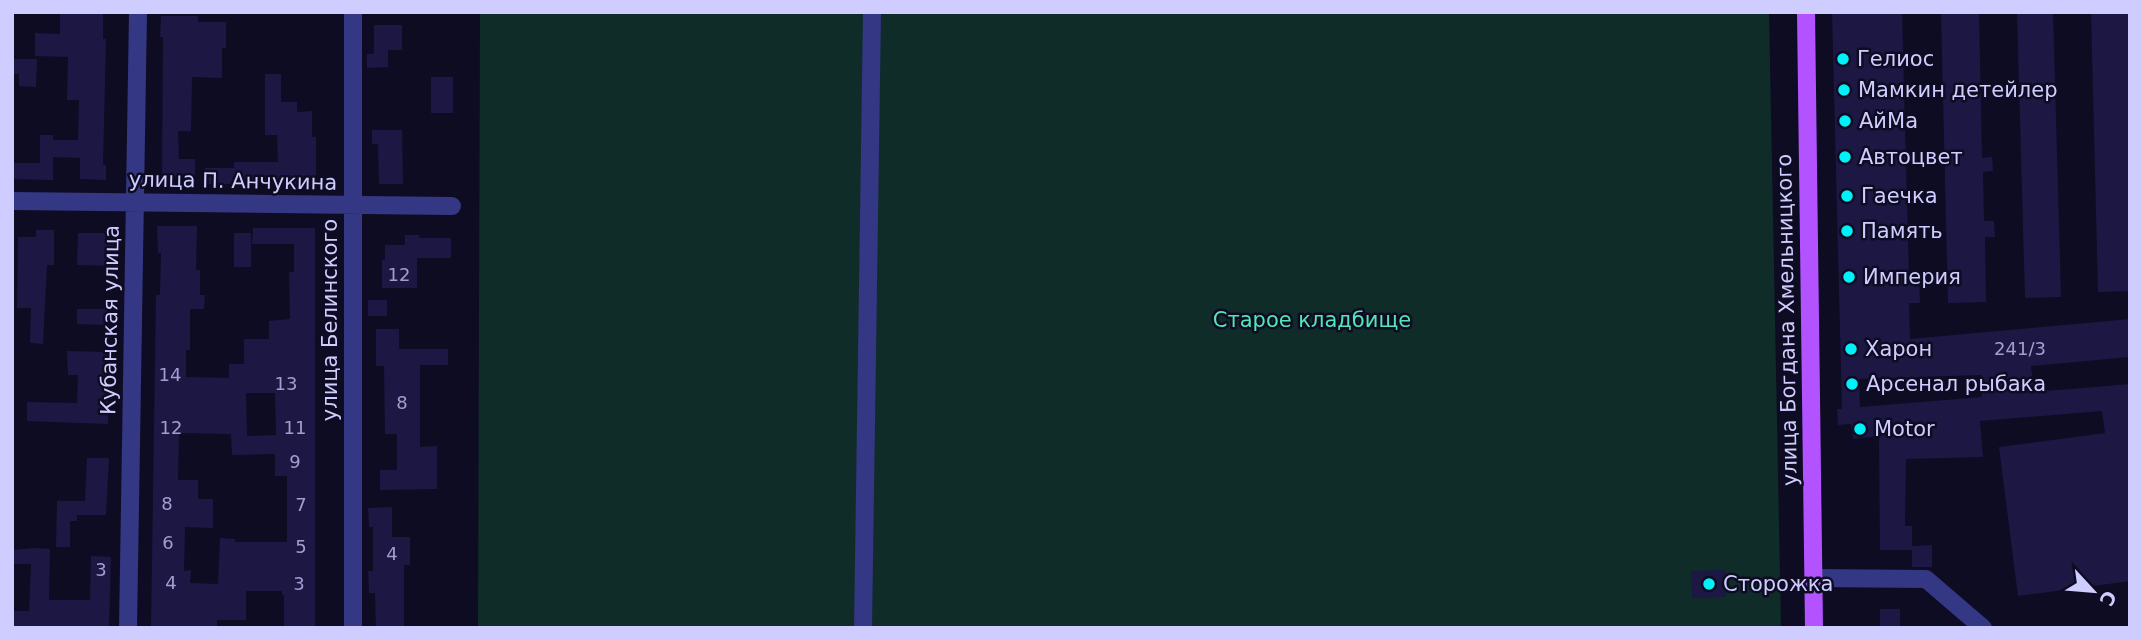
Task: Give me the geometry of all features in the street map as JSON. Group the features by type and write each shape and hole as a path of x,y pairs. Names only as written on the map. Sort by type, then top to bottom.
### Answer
{"main road":[{"name":"улица Богдана Хмельницкого","path":"1806,12 1814,628"}],"street":[{"name":"Кубанская улица","path":"128,628 138,12"},
{"name":"улица Белинского","path":"353,12 353,628"},
{"path":"863,628 872,12"},
{"name":"улица П. Анчукина","path":"12,201 452,206"},
{"path":"1814,578 1926,579 1983,628"}],"green space":[{"name":"Старое кладбище","path":"480,12 1769,12 1781,628 478,628"}],"building":[{"path":"60,12 103,12 103,39 106,39 103,165 106,165 106,180 80,179 80,158 53,157 53,180 12,179 12,163 40,163 40,135 53,135 53,140 78,140 79,100 67,100 68,57 35,56 35,33 60,34"},
{"path":"1832,12 1902,12 1909,279 1919,278 1920,303 1909,303 1910,339 2130,319 2130,357 2031,366 2034,392 2130,384 2130,581 2018,596 1999,447 2105,433 2102,411 1980,421 1983,457 1906,459 1905,526 1912,526 1912,546 1932,545 1932,567 1912,567 1912,550 1880,550 1879,436 1853,439 1851,424 1838,425 1837,409 1842,409","holes":["1981,375 1982,397 1860,407 1859,379"]},
{"path":"1941,12 1979,12 1982,158 1992,157 1993,171 1983,172 1984,221 1994,221 1995,237 1985,237 1986,302 1948,303"},
{"path":"2017,12 2053,12 2061,297 2025,298"},
{"path":"2091,12 2130,12 2130,291 2098,292"},
{"path":"161,16 198,16 198,22 226,22 226,48 222,48 222,78 192,77 191,131 178,131 179,159 195,159 195,177 162,177"},
{"path":"374,25 402,25 402,50 388,50 388,67 367,68 367,54 374,54"},
{"path":"12,59 37,59 36,87 19,86 19,74 12,74"},
{"path":"265,74 281,74 281,102 297,102 297,112 312,111 312,137 316,137 316,184 205,184 205,168 234,168 234,162 278,162 277,135 265,135"},
{"path":"431,77 453,77 453,113 431,113"},
{"path":"372,130 402,130 403,184 379,184 378,144 372,144"},
{"path":"157,226 197,226 196,270 200,270 200,295 205,295 204,309 190,309 190,350 186,350 186,377 229,378 229,364 244,364 244,339 269,339 269,321 290,319 289,272 294,272 294,244 252,244 253,228 315,228 315,628 284,628 282,591 246,591 246,620 217,620 217,628 151,628 156,295 160,295 161,253 158,253","holes":["246,393 275,393 276,435 247,436","179,433 231,434 232,455 275,454 275,476 287,476 287,542 235,542 235,539 220,538 218,584 190,583 191,570 184,571 185,527 213,528 213,499 198,499 198,480 178,480"]},
{"path":"36,230 54,230 54,265 47,265 43,344 30,343 31,308 17,308 18,237 36,237"},
{"path":"78,233 117,233 116,266 77,265"},
{"path":"234,233 251,233 251,267 234,267"},
{"path":"405,235 451,238 451,258 417,258 417,288 382,288 385,245 405,245"},
{"path":"368,300 387,300 387,316 368,316"},
{"path":"77,309 108,309 107,325 77,324"},
{"path":"376,329 399,329 399,349 448,349 448,365 420,365 420,447 437,446 437,489 380,490 380,470 397,470 397,434 385,434 384,366 376,366"},
{"path":"67,351 107,352 107,382 111,382 108,424 27,421 27,402 77,403 78,375 68,375"},
{"path":"87,458 109,458 106,515 77,515 77,521 70,521 70,547 56,547 57,501 85,501"},
{"path":"392,507 392,537 410,537 410,565 404,565 404,628 376,628 375,593 369,593 368,571 373,571 373,527 369,527 368,508"},
{"path":"50,549 49,600 90,600 91,556 111,557 109,628 12,628 12,611 29,611 31,564 12,564 12,550"},
{"name":"Сторожка","path":"1726,570 1726,597 1692,598 1691,571"},
{"path":"1880,609 1900,609 1900,628 1880,628"}],"place":[{"name":"Гелиос","path":"1843,59"},
{"name":"Мамкин детейлер","path":"1844,90"},
{"name":"АйМа","path":"1845,121"},
{"name":"Автоцвет","path":"1845,157"},
{"name":"Гаечка","path":"1847,196"},
{"name":"Память","path":"1847,231"},
{"name":"Империя","path":"1849,277"},
{"name":"Харон","path":"1851,349"},
{"name":"Арсенал рыбака","path":"1852,384"},
{"name":"Motor","path":"1860,429"},
{"name":"Сторожка","path":"1709,584"}]}
